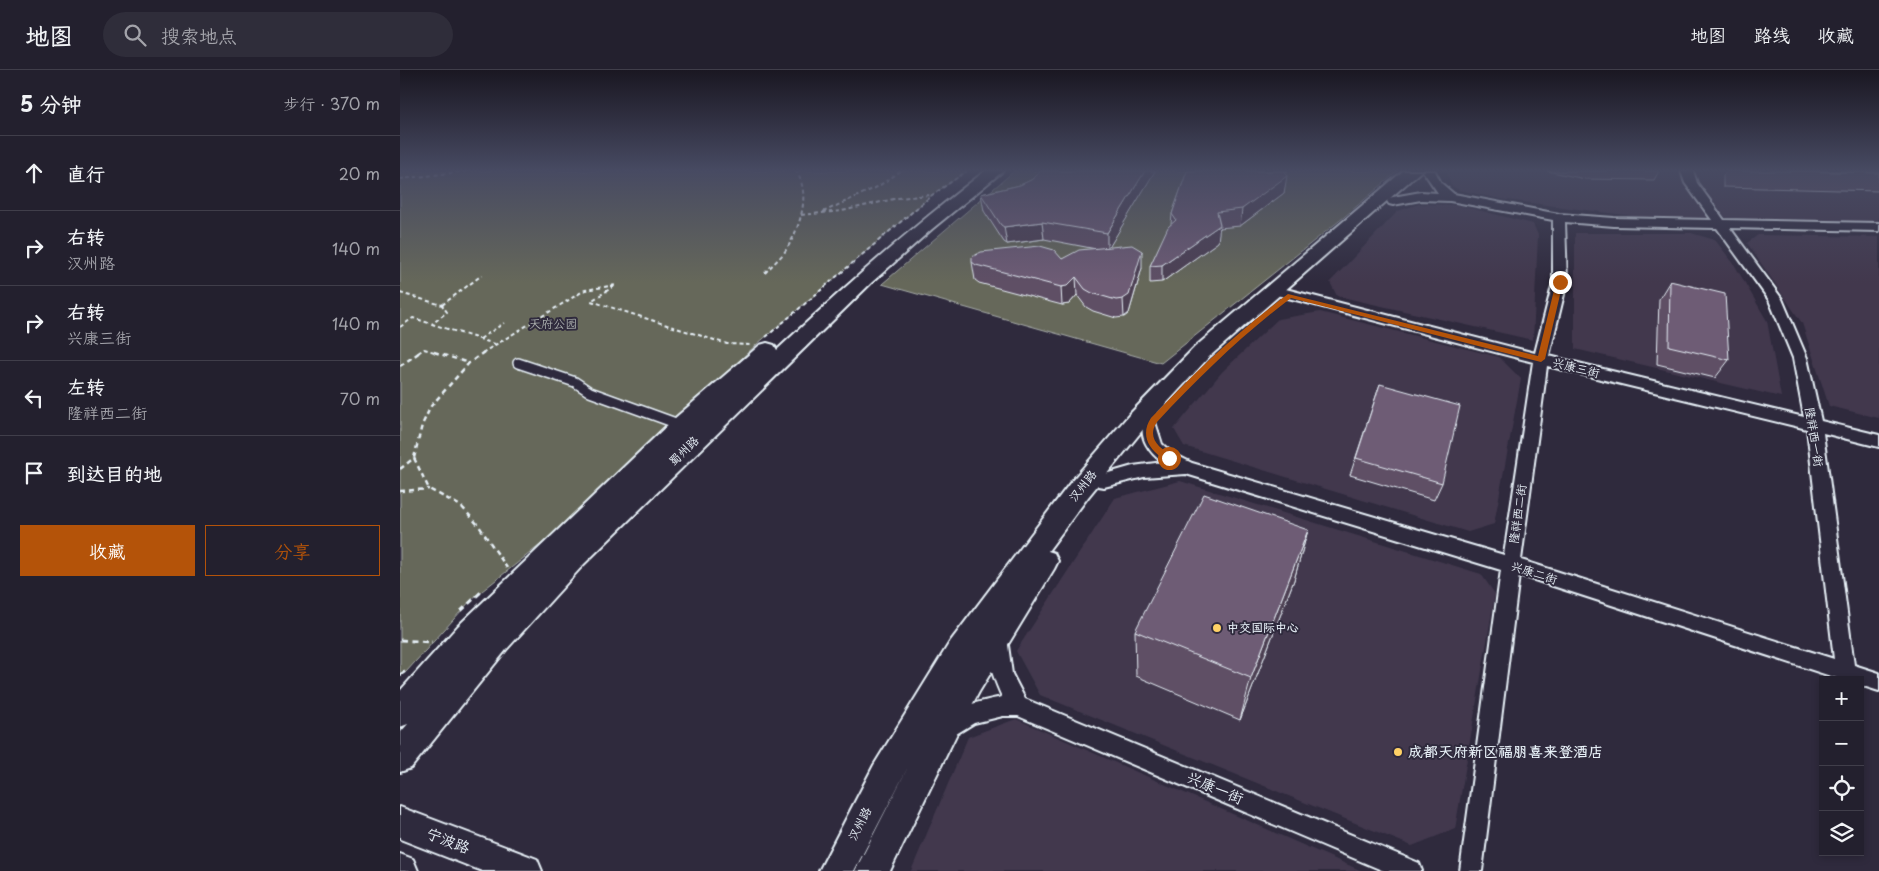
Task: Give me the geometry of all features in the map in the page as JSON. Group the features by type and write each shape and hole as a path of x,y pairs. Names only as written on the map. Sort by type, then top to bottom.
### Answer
{"main road":[{"name":"蜀州路","path":"400,714 468,635 682,425 852,273 934,208"},
{"name":"蜀州路","path":"400,757 496,641 575,556 864,279 947,208"},
{"name":"汉州路","path":"872,871 940,735 969,682 1069,525 1150,426 1203,369 1253,324 1282,293 1373,208"},
{"name":"汉州路","path":"836,871 885,776 960,651 1079,490 1174,380 1202,352 1282,293 1383,208"},
{"name":"宁波路","path":"400,823 525,871"}],"street":[{"path":"1509,208 1559,218 1614,222 1879,227"},
{"name":"隆祥西一街","path":"1709,208 1775,299 1800,358 1814,426 1845,671"},
{"name":"隆祥西二街","path":"1470,871 1541,359 1560,282 1559,218"},
{"name":"兴康三街","path":"1282,293 1541,359 1879,441"},
{"path":"1150,426 1150,439 1154,448 1187,468"},
{"path":"1104,481 1118,476 1147,471 1187,468"},
{"name":"兴康二街","path":"1187,468 1511,565 1879,682"},
{"path":"998,636 999,662 1005,685 1018,706"},
{"path":"940,735 969,714 1003,706 1018,706"},
{"name":"兴康一街","path":"1018,706 1411,871"}],"lane":[{"path":"518,363 575,382 590,392 682,425"}],"path":[{"path":"765,273 786,250 801,215 802,208"},
{"path":"822,212 830,208"},
{"path":"801,215 853,208"},
{"path":"442,305 482,275"},
{"path":"508,570 498,558 479,526 461,506 429,488 414,458 422,425 431,406 469,364 495,344 585,290 616,285 590,301 727,344 756,345"},
{"path":"400,293 442,305 447,312 432,324"},
{"path":"400,327 413,318 495,344"},
{"path":"480,339 504,323"},
{"path":"400,366 424,349 469,364"},
{"path":"400,468 414,458"},
{"path":"400,491 429,488"},
{"path":"400,640 432,642"}],"shaded area":[{"path":"1406,208 1471,208 1533,224 1538,235 1533,340 1337,296 1330,282 1398,211"},
{"path":"1573,208 1879,208 1879,221 1641,217"},
{"path":"1575,233 1691,233 1715,240 1734,264 1767,321 1781,397 1575,349"},
{"path":"1758,235 1879,237 1879,418 1829,406 1802,323 1747,243"},
{"path":"1320,312 1499,357 1521,379 1494,524 1468,532 1184,446 1174,429 1222,372 1278,319"},
{"name":"中交国际中心","path":"1180,481 1481,574 1495,594 1455,829 1412,846 1040,695 1016,651 1115,498"},
{"path":"1016,719 1362,871 911,871 968,737"}],"green space":[{"name":"天府公园","path":"400,208 916,208 756,345 545,541 472,599 406,672 400,675"},
{"path":"970,208 1354,208 1161,363 882,284"}],"building":[{"path":"990,208 1122,208 1107,233 1042,222 1004,227"},
{"path":"1174,208 1243,208 1217,212 1220,225 1162,265 1150,266 1168,227 1176,220 1172,214"},
{"path":"1132,245 1142,251 1129,295 1123,299 1116,300 1085,289 1076,277 1067,286 1061,287 976,265 972,262 972,257 981,252 1040,246 1054,250 1062,259 1079,250"},
{"path":"1670,281 1725,294 1729,360 1669,346"},
{"path":"1380,384 1460,406 1442,483 1356,458"},
{"path":"1204,494 1308,530 1251,678 1135,631"}],"place":[{"name":"中交国际中心","path":"1217,628"},
{"name":"成都天府新区福朋喜来登酒店","path":"1398,752"}],"route":[{"path":"1169,458 1154,448 1150,439 1150,426 1154,420 1203,369 1253,324 1290,295 1541,359 1560,282"}]}
